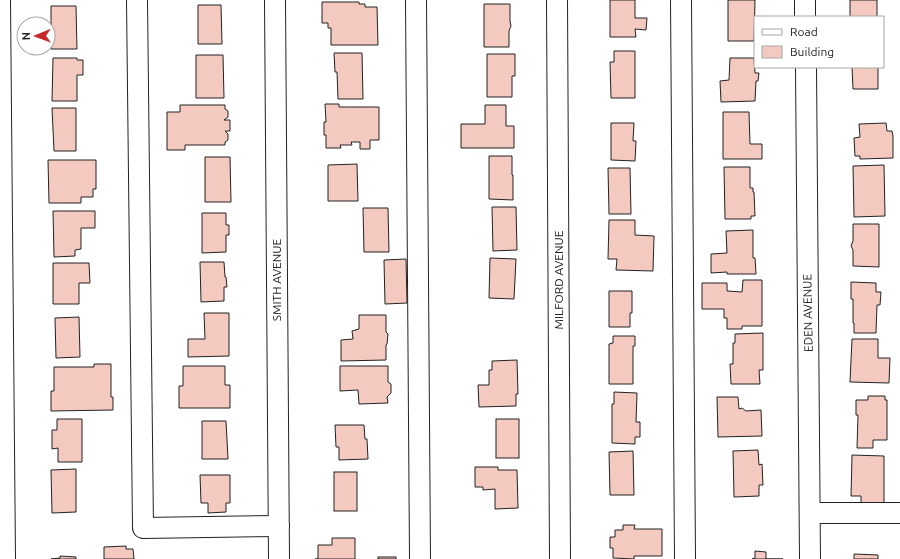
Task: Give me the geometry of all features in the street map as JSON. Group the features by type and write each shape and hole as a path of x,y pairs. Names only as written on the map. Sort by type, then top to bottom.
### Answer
{"street":[{"path":"0,0 5,559"},
{"path":"137,0 143,528 279,526"},
{"name":"SMITH AVENUE","path":"274,0 279,559"},
{"path":"416,0 420,559"},
{"name":"MILFORD AVENUE","path":"557,0 560,559"},
{"path":"681,0 685,559"},
{"path":"805,0 805,16"},
{"name":"EDEN AVENUE","path":"806,68 810,559"},
{"path":"810,513 900,513"}],"building":[{"path":"610,0 635,0 635,18 647,18 646,30 635,29 636,37 610,37"},
{"path":"728,0 755,0 754,41 728,41"},
{"path":"850,0 877,0 877,16 850,16"},
{"path":"322,2 359,2 359,4 365,4 365,7 377,7 378,45 331,45 331,28 328,28 328,23 322,23"},
{"path":"484,4 510,4 511,26 509,31 509,47 484,47"},
{"path":"198,5 221,5 222,44 198,44"},
{"path":"51,6 76,6 77,49 56,49 56,16 51,16"},
{"path":"614,51 635,51 635,98 611,98 610,62 614,62"},
{"path":"334,53 362,53 363,99 338,99 337,72 335,72"},
{"path":"487,54 515,54 515,76 512,76 512,97 487,97"},
{"path":"196,55 223,55 224,98 196,98"},
{"path":"53,58 77,58 77,60 83,60 83,75 77,75 77,101 52,101"},
{"path":"730,58 754,58 755,73 759,73 758,81 756,81 755,101 721,102 720,81 729,80"},
{"path":"852,68 878,68 878,89 853,89"},
{"path":"325,104 339,104 339,107 379,107 379,140 370,140 370,149 360,149 360,142 351,142 352,145 340,145 341,148 326,148 326,135 324,135 324,122 326,122"},
{"path":"180,105 225,105 225,109 228,111 228,117 224,120 230,120 230,131 225,131 228,134 228,140 225,142 225,145 185,145 185,150 167,150 167,112 180,112"},
{"path":"485,105 506,105 506,126 514,126 514,148 461,148 461,124 485,124"},
{"path":"52,108 76,108 76,151 54,151"},
{"path":"723,112 749,112 750,144 762,144 762,159 723,159"},
{"path":"611,123 634,123 633,141 636,141 635,161 611,160"},
{"path":"886,123 887,131 892,131 893,136 893,158 860,159 860,156 855,156 854,138 860,137 859,124"},
{"path":"489,156 512,156 513,200 489,199"},
{"path":"205,157 230,157 231,202 205,202"},
{"path":"48,160 96,160 96,189 93,189 93,197 81,197 81,203 49,203"},
{"path":"357,164 358,201 328,201 328,165"},
{"path":"884,165 885,216 854,217 853,166"},
{"path":"724,167 750,167 750,188 753,188 754,192 755,216 751,216 751,219 725,219"},
{"path":"608,168 630,168 631,214 609,214"},
{"path":"492,207 516,207 517,250 493,251"},
{"path":"363,208 388,208 389,252 364,252"},
{"path":"53,211 95,211 95,228 81,228 81,249 75,250 75,256 54,257"},
{"path":"202,213 226,213 226,225 229,225 229,235 226,235 226,252 202,253"},
{"path":"609,220 635,220 635,235 654,236 653,271 616,270 617,259 608,259"},
{"path":"853,224 879,224 879,267 853,266 853,250 851,246 853,241"},
{"path":"753,230 753,258 755,258 756,274 727,274 727,272 711,273 711,254 727,253 726,231"},
{"path":"490,258 516,259 514,299 489,298"},
{"path":"406,259 407,303 385,304 384,260"},
{"path":"200,262 224,262 227,287 224,287 224,301 201,302"},
{"path":"53,263 89,263 90,283 79,283 79,304 53,304"},
{"path":"743,280 762,280 762,326 742,326 742,329 727,329 727,318 724,318 724,309 702,309 702,283 727,283 727,291 742,292"},
{"path":"851,282 876,283 876,292 881,292 880,305 877,305 876,333 854,333"},
{"path":"609,291 632,291 632,313 630,313 630,327 609,327"},
{"path":"204,313 229,313 229,356 188,357 188,339 205,339"},
{"path":"359,315 386,315 386,332 388,334 386,360 341,361 341,340 353,339 352,331 359,329"},
{"path":"79,317 80,357 56,358 55,318"},
{"path":"763,333 763,370 759,370 760,384 731,384 730,364 733,364 733,343 735,343 735,334"},
{"path":"613,336 635,336 635,346 633,346 633,384 609,384 609,344 613,343"},
{"path":"852,339 878,339 878,358 890,358 889,383 850,382"},
{"path":"517,360 518,394 516,394 516,406 479,407 478,385 489,385 489,370 492,370 492,361"},
{"path":"94,364 111,364 111,397 113,397 113,410 51,411 51,391 54,391 54,367 94,367"},
{"path":"183,366 225,366 225,385 230,385 230,408 179,408 179,386 183,386"},
{"path":"340,366 388,366 388,382 391,384 391,393 387,397 388,403 359,404 358,390 340,391"},
{"path":"614,392 637,393 636,422 640,422 640,437 635,437 635,444 612,443 612,404 614,404"},
{"path":"868,396 885,396 885,400 887,400 887,440 873,440 873,448 857,448 858,415 856,415 856,400 868,400"},
{"path":"717,397 738,397 739,409 742,408 746,411 761,410 762,436 718,437"},
{"path":"57,419 82,419 82,462 58,462 58,448 52,449 52,430 57,430"},
{"path":"496,419 519,419 519,458 496,458"},
{"path":"202,421 226,421 228,459 202,459"},
{"path":"335,425 364,425 365,439 367,439 368,459 339,460 339,447 336,447"},
{"path":"758,450 759,465 762,464 763,485 759,485 759,496 734,497 733,451"},
{"path":"633,451 634,495 610,495 609,452"},
{"path":"852,455 884,456 884,506 861,506 861,496 851,496"},
{"path":"475,467 498,467 498,470 517,470 518,508 495,509 495,489 483,490 483,487 475,487"},
{"path":"76,469 76,512 52,513 51,470"},
{"path":"334,472 357,472 357,511 334,511"},
{"path":"200,475 230,475 230,503 226,503 226,512 208,513 208,503 201,503"},
{"path":"623,525 635,525 634,529 662,529 662,556 634,556 634,559 613,558 613,548 610,548 610,537 615,537 615,530 623,530"},
{"path":"332,538 355,538 355,559 318,559 318,545 332,545"},
{"path":"126,546 126,549 133,549 134,559 104,559 104,547"},
{"path":"755,551 766,552 766,559 752,559 755,558"},
{"path":"854,554 878,555 878,559 854,559"},
{"path":"60,556 76,557 76,559 51,559 60,558"},
{"path":"378,557 396,557 396,559 378,559"}]}
